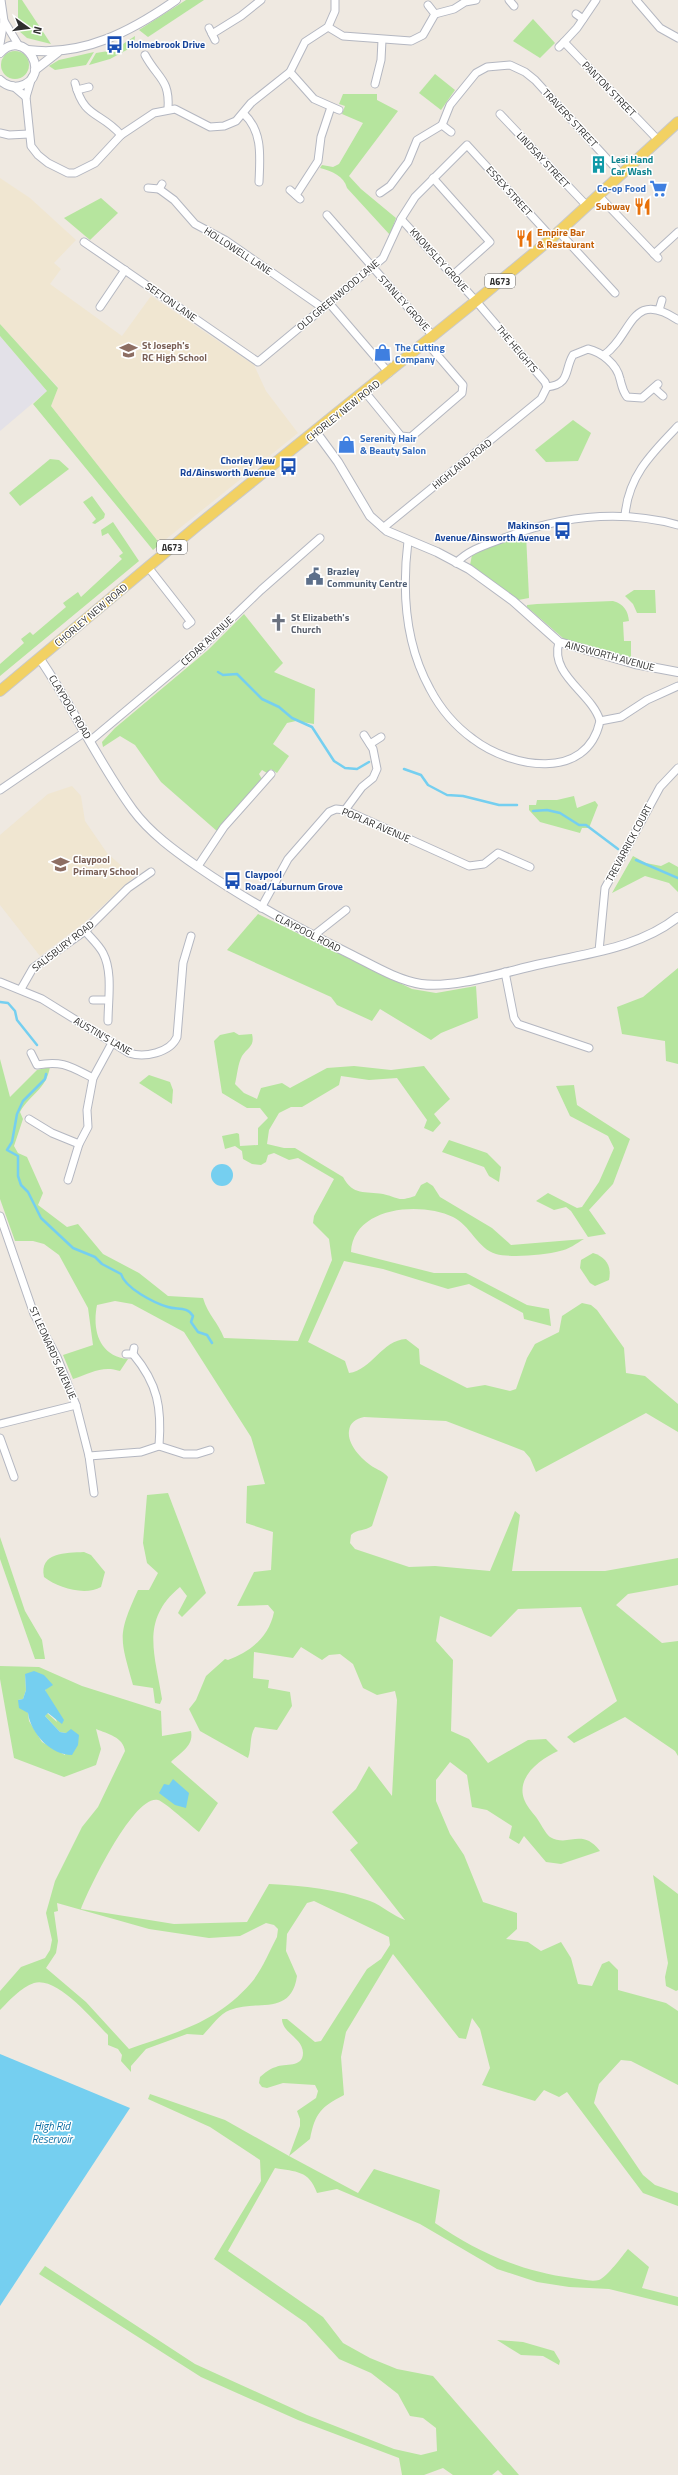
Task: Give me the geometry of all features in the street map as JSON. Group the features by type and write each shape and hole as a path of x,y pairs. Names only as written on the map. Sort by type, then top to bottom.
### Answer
{"main road":[{"name":"CHORLEY NEW ROAD","path":"0,691 148,567 476,301 555,234 678,122"}],"street":[{"path":"0,44 4,20 1,0"},
{"path":"0,53 7,47 19,46 28,50 58,52 84,48 115,36 176,0"},
{"path":"212,34 241,16 261,0"},
{"path":"28,50 34,59 34,74 26,97 29,114 29,134 31,146 38,155 58,169 75,174 95,163 120,135 154,113 168,109 183,112 204,125 217,127 230,124 244,114 251,103 290,72 305,42 328,27 335,11 335,0"},
{"path":"328,27 343,36 411,41 420,38 435,14 454,9 468,1 476,0"},
{"path":"576,14 583,18 596,0"},
{"path":"636,0 660,28 678,38"},
{"path":"428,5 435,14"},
{"name":"PANTON STREET","path":"583,18 562,45 658,140"},
{"path":"4,20 19,46"},
{"path":"375,84 381,71 382,40"},
{"path":"11,86 24,84 58,52"},
{"path":"145,55 166,84 169,92 168,109"},
{"path":"151,65 158,62"},
{"name":"TRAVERS STREET","path":"442,125 450,105 476,73 487,67 510,66 525,72 535,80 621,174"},
{"path":"290,72 314,99 331,108 339,110"},
{"path":"0,81 11,86 26,97"},
{"path":"89,87 76,86 80,99 86,109 108,122 120,135"},
{"path":"295,195 318,161 321,138 331,108"},
{"path":"244,114 256,126 258,135 263,171 259,182"},
{"name":"LINDSAY STREET","path":"500,114 586,206"},
{"path":"380,193 391,190 408,162 417,140 442,125 451,132"},
{"path":"0,133 9,135 29,134"},
{"name":"OLD GREENWOOD LANE","path":"258,362 372,268 388,251 401,219 415,197 467,145"},
{"name":"ESSEX STREET","path":"467,145 615,293"},
{"path":"433,178 490,242 453,275"},
{"name":"HOLLOWELL LANE","path":"148,188 160,186 195,224 225,240 323,308"},
{"path":"598,195 656,256 678,232"},
{"name":"STANLEY GROVE","path":"327,215 430,339 463,386 462,393 411,436 401,436 365,392"},
{"name":"KNOWSLEY GROVE","path":"401,219 476,301"},
{"path":"225,240 229,232"},
{"name":"SEFTON LANE","path":"84,242 258,362"},
{"path":"100,307 125,270"},
{"path":"659,310 662,300"},
{"name":"THE HEIGHTS","path":"476,301 545,382 547,387"},
{"path":"329,303 389,373"},
{"path":"604,355 618,344 632,318 647,310 659,310 678,320"},
{"path":"547,387 556,386 564,380 569,370 571,359 578,351 588,349 604,355 617,372 621,386 627,397 642,398 656,386 663,396"},
{"name":"HIGHLAND ROAD","path":"383,528 541,399 547,387"},
{"path":"626,516 626,501 631,484 642,464 678,426"},
{"name":"AINSWORTH AVENUE","path":"316,432 338,462 370,516 383,528 408,541 437,552 456,562 495,587 559,642 635,664 678,672"},
{"path":"456,562 468,552 539,527 584,517 626,516 678,525"},
{"name":"CEDAR AVENUE","path":"90,741 202,647 261,590 320,538"},
{"path":"408,541 404,574 406,609 412,638 429,688 456,725 474,740 506,756 531,762 559,764 572,761 588,748 597,735 600,721 594,708 560,666 557,657 559,642"},
{"path":"148,567 191,622 187,625"},
{"name":"CLAYPOOL ROAD","path":"40,659 134,810 174,850 261,908 313,936 387,972 420,984 445,984 600,951 642,938 678,917"},
{"path":"600,721 621,717 647,700 678,686"},
{"path":"0,790 85,732"},
{"path":"345,810 362,787 373,778 377,769 377,762 370,744 364,735"},
{"path":"370,744 381,737"},
{"name":"TREVARRICK COURT","path":"600,951 602,902 605,888 660,787 678,768"},
{"path":"198,866 224,827 267,775"},
{"name":"POPLAR AVENUE","path":"261,908 288,858 329,812 336,809 345,810 469,866 484,864 498,854 530,867"},
{"name":"SALISBURY ROAD","path":"21,989 33,968 85,931 128,888 148,876"},
{"path":"313,936 346,910"},
{"path":"85,931 102,951 106,960 108,1021"},
{"name":"AUSTIN'S LANE","path":"0,982 21,989 42,999 112,1043 134,1054 159,1052 172,1046 175,1042 183,963 191,936"},
{"path":"505,972 514,1018 518,1024 589,1048"},
{"path":"94,1000 108,1000"},
{"path":"68,1180 74,1170 79,1144 88,1127 88,1110 94,1078 112,1043"},
{"path":"31,1053 37,1065 54,1062 64,1063 94,1078"},
{"path":"29,1119 52,1133 79,1144"},
{"name":"ST LEONARD'S AVENUE","path":"0,1216 34,1314 57,1357 76,1405 89,1456 94,1493"},
{"path":"131,1352 142,1366 158,1396 161,1420 159,1446"},
{"path":"0,1424 76,1405"},
{"path":"0,1438 14,1477"},
{"path":"89,1456 141,1452 159,1446 184,1454 197,1454 211,1450"}],"shaded area":[{"name":"St Joseph's RC High School","path":"0,178 30,198 76,240 54,263 61,269 50,284 122,336 151,296 254,365 266,391 298,433 160,544 51,406 58,387 0,324"},
{"path":"0,336 47,391 0,431"},
{"name":"Claypool Primary School","path":"72,786 81,796 85,821 107,853 134,877 85,922 40,956 0,905 0,835 48,794"}],"green space":[{"path":"18,0 22,0 51,44 27,38 18,30"},
{"path":"186,0 204,0 148,37 139,30"},
{"path":"533,19 555,43 540,58 513,41"},
{"path":"135,36 134,46 110,59 89,65 96,53 114,50"},
{"path":"15,51 25,55 29,65 25,75 15,79 5,75 1,65 5,55"},
{"path":"94,52 86,65 55,70 49,66 59,60"},
{"path":"435,74 455,90 441,110 419,93"},
{"path":"343,94 377,94 377,100 398,111 349,176 361,189 396,218 390,235 347,188 340,177 333,172 320,168 322,165 333,167 339,164 363,123 342,114 345,106 339,104"},
{"path":"101,198 118,213 90,240 64,218"},
{"path":"0,324 58,388 51,406 160,544 153,550 33,404 47,391 0,336"},
{"path":"573,420 591,433 578,461 546,462 535,450"},
{"path":"50,459 59,460 69,469 20,506 9,493"},
{"path":"92,496 105,514 104,518 95,524 92,523 96,519 83,502"},
{"path":"113,522 139,561 0,676 0,664 24,643 21,639 30,632 33,635 66,607 63,603 78,592 81,597 122,559 119,556 123,553 108,533 102,536 101,530"},
{"path":"526,534 529,598 513,601 470,565 472,555 477,552"},
{"path":"634,590 655,590 656,613 637,613 633,604 625,596"},
{"path":"613,601 623,606 628,614 629,621 623,622 624,641 631,641 631,658 564,639 527,607 527,605 537,604"},
{"path":"244,614 283,663 274,672 315,689 314,724 296,721 287,723 273,744 289,756 277,773 271,769 267,773 262,770 259,774 262,779 218,832 161,782 135,745 120,736 103,747 102,742 115,728 208,650"},
{"path":"574,796 577,808 595,801 598,805 589,828 582,828 580,833 540,822 529,810 529,805 536,805 537,800 557,800"},
{"path":"633,856 646,863 661,866 669,862 678,867 678,892 669,883 645,876 612,893"},
{"path":"258,914 412,989 436,993 476,986 478,1018 441,1033 431,1040 380,1009 372,1021 337,1005 331,997 227,950"},
{"path":"678,968 678,1064 666,1061 665,1041 622,1034 617,1007 643,997"},
{"path":"234,1032 239,1035 252,1034 252,1044 242,1056 235,1084 244,1093 257,1099 261,1088 282,1083 290,1088 327,1068 354,1066 391,1070 424,1066 450,1099 434,1114 441,1123 433,1132 424,1128 427,1120 397,1078 369,1080 341,1076 339,1085 302,1107 291,1107 279,1113 269,1130 267,1144 284,1148 295,1148 343,1177 351,1187 360,1192 383,1194 399,1199 405,1199 415,1196 421,1185 427,1182 433,1186 440,1197 492,1228 511,1245 584,1239 563,1250 537,1255 510,1256 496,1254 490,1251 484,1247 459,1221 439,1212 423,1209 407,1209 390,1212 375,1217 363,1225 355,1237 351,1252 434,1273 466,1273 527,1305 549,1309 551,1326 524,1319 523,1313 469,1284 448,1289 383,1269 344,1261 308,1342 345,1361 349,1373 364,1367 390,1344 406,1339 419,1349 420,1364 467,1388 485,1385 510,1391 516,1389 527,1358 535,1344 559,1332 562,1316 582,1303 591,1305 597,1310 624,1348 626,1373 645,1376 678,1404 678,1432 646,1413 536,1472 530,1458 524,1451 446,1421 364,1417 354,1421 349,1431 349,1436 353,1447 361,1457 388,1477 372,1526 351,1535 350,1543 355,1549 409,1567 435,1566 490,1571 515,1511 520,1515 512,1571 605,1571 678,1558 678,1585 628,1594 616,1605 662,1643 678,1641 678,1756 675,1751 625,1717 574,1743 567,1737 617,1701 581,1607 518,1609 491,1637 440,1616 436,1641 453,1660 451,1731 469,1739 488,1763 528,1740 546,1739 558,1751 544,1759 532,1769 527,1776 522,1791 524,1799 550,1837 557,1840 587,1840 600,1851 561,1864 546,1862 524,1836 519,1844 509,1838 512,1826 487,1810 472,1807 467,1775 450,1762 436,1780 436,1801 450,1834 464,1855 483,1902 517,1913 517,1929 506,1939 528,1942 541,1951 561,1942 571,1958 578,1984 592,1986 602,1964 609,1961 618,1970 618,1990 666,2003 678,2011 678,2085 631,2061 621,2060 599,2084 594,2103 643,2175 655,2185 678,2193 678,2206 643,2193 567,2092 559,2097 544,2090 535,2101 482,2085 490,2068 480,2029 472,2018 466,2039 459,2038 393,1954 346,2032 341,2057 344,2095 324,2107 314,2123 310,2139 289,2156 300,2126 300,2119 297,2111 316,2098 318,2091 315,2085 283,2083 267,2088 262,2087 259,2083 260,2077 269,2070 280,2066 297,2063 302,2058 303,2053 300,2043 285,2028 282,2019 287,2019 315,2042 321,2041 367,1969 381,1959 390,1945 389,1937 314,1901 307,1903 287,1934 286,1951 297,1976 294,1989 288,1997 280,2002 240,2007 230,2010 219,2018 203,2035 187,2034 146,2049 131,2066 131,2072 121,2061 122,2055 118,2049 108,2045 108,2035 64,1992 53,1986 43,1983 34,1983 29,1985 0,2010 0,1991 21,1967 45,1958 50,1950 52,1940 46,1913 55,1881 82,1827 98,1807 125,1751 124,1746 118,1739 110,1734 96,1729 101,1749 96,1765 64,1777 14,1758 0,1679 0,1666 39,1667 82,1686 161,1711 162,1736 191,1731 191,1741 189,1745 171,1762 218,1803 199,1832 172,1809 158,1800 148,1802 137,1812 113,1845 81,1909 174,1924 247,1922 269,1884 308,1887 358,1897 375,1903 405,1920 350,1850 358,1843 332,1812 356,1789 369,1766 392,1796 397,1700 395,1691 377,1695 363,1688 353,1664 340,1654 329,1655 322,1660 301,1647 293,1658 254,1652 253,1678 269,1680 268,1688 290,1692 292,1706 277,1730 255,1727 248,1758 200,1731 189,1709 196,1700 206,1676 225,1659 228,1660 244,1652 258,1642 268,1629 274,1612 268,1605 237,1606 254,1572 271,1570 273,1532 246,1523 247,1486 265,1484 251,1437 184,1332 132,1304 115,1301 97,1305 97,1332 104,1347 110,1353 118,1357 128,1359 120,1371 114,1369 102,1369 73,1379 63,1355 93,1345 88,1308 59,1255 44,1244 33,1241 15,1241 0,1199 0,1059 10,1097 37,1070 50,1067 48,1075 42,1086 20,1112 23,1119 14,1146 18,1153 27,1157 43,1193 38,1205 67,1227 78,1224 103,1254 139,1273 168,1296 203,1298 224,1338 298,1341 332,1260 329,1239 313,1223 314,1216 334,1179 298,1158 289,1160 274,1153 268,1155 266,1162 261,1165 252,1164 243,1159 242,1151 235,1146 225,1149 222,1136 237,1133 239,1134 240,1146 258,1145 258,1128 268,1118 260,1108 247,1108 222,1093 214,1041 220,1035","holes":["25,1674 47,1687 45,1690 57,1722 47,1713 45,1716 60,1732 66,1733 65,1755 42,1742 29,1721 28,1713 18,1700 23,1699 26,1690","57,1903 149,1929 209,1938 240,1936 266,1923 274,1925 278,1929 277,1937 255,1978 238,1997 224,2008 195,2025 129,2049 86,2002 46,1968 56,1953 58,1941 54,1912 58,1911"]},
{"path":"149,1075 170,1082 173,1090 172,1104 139,1083"},
{"path":"574,1085 577,1105 630,1139 613,1184 589,1210 606,1234 588,1237 571,1211 566,1207 554,1210 536,1201 548,1193 577,1208 582,1207 599,1182 614,1148 608,1136 570,1116 556,1086"},
{"path":"449,1140 487,1153 501,1167 499,1182 489,1176 484,1167 442,1152"},
{"path":"593,1253 605,1260 610,1270 609,1280 595,1286 590,1283 580,1268 581,1260"},
{"path":"168,1493 206,1593 182,1617 178,1613 187,1596 180,1587 167,1599 159,1612 153,1638 156,1667 162,1699 160,1704 155,1703 153,1688 133,1685 125,1657 123,1637 124,1628 131,1605 138,1590 149,1590 158,1573 147,1563 143,1543 147,1495"},
{"path":"0,1537 25,1611 42,1640 45,1659 35,1659 0,1559"},
{"path":"84,1552 91,1555 105,1572 101,1587 95,1590 87,1591 72,1590 44,1577 44,1569 50,1558 62,1554"},
{"path":"653,1875 678,1894 678,1990 676,1991 666,1986 665,1977 668,1963"},
{"path":"150,2094 225,2120 358,2193 374,2169 440,2190 435,2223 484,2252 518,2266 553,2275 596,2281 606,2275 615,2266 628,2249 649,2267 642,2288 678,2297 678,2306 609,2289 569,2287 537,2282 497,2269 420,2224 337,2189 317,2193 310,2180 301,2173 275,2168 228,2251 323,2317 343,2343 370,2358 397,2369 433,2376 519,2475 503,2475 498,2470 492,2475 453,2475 443,2468 424,2475 402,2475 399,2458 298,2420 201,2377 39,2274 45,2266 195,2364 307,2415 394,2449 421,2455 437,2451 436,2428 423,2418 410,2416 398,2394 371,2373 339,2359 306,2323 214,2259 261,2181 260,2160 210,2127 148,2099"},
{"path":"497,2340 523,2342 554,2351 560,2361 559,2365 543,2356 521,2355"}],"water":[{"path":"218,1164 226,1164 233,1171 233,1179 226,1186 218,1186 211,1179 211,1171"},
{"path":"34,1671 44,1675 53,1685 45,1690 64,1720 62,1724 48,1713 45,1716 60,1732 66,1733 71,1729 79,1735 78,1745 72,1755 57,1751 43,1742 33,1728 28,1713 19,1708 18,1700 23,1699 26,1690 25,1674"},
{"path":"173,1779 189,1793 186,1808 175,1805 159,1793 164,1784 169,1785"},
{"name":"High Rid Reservoir","path":"0,2054 130,2108 0,2306"}],"waterway":[{"path":"218,672 223,675 237,674 262,699 279,707 292,718 312,727 334,761 345,768 357,769 369,762"},
{"path":"404,769 421,775 428,785 447,795 463,796 499,805 517,805"},
{"path":"533,811 547,810 560,813 579,825 586,825 618,849"},
{"path":"636,860 678,878"},
{"path":"0,1002 8,1003 15,1011 17,1020 37,1045"},
{"path":"46,1074 45,1079 23,1101 17,1114 12,1142 7,1150 18,1156 18,1176 21,1185 28,1192 41,1218 73,1248 95,1257 102,1264 121,1274 134,1290 162,1305 182,1309 191,1313 193,1316 191,1322 198,1332 207,1335 212,1343"}],"place":[{"name":"Holmebrook Drive","path":"114,44"},
{"name":"Lesi Hand Car Wash","path":"598,165"},
{"name":"Co-op Food","path":"659,188"},
{"name":"Subway","path":"643,206"},
{"name":"Empire Bar & Restaurant","path":"524,238"},
{"name":"St Joseph's RC High School","path":"129,351"},
{"name":"The Cutting Company","path":"382,353"},
{"name":"Serenity Hair & Beauty Salon","path":"347,444"},
{"name":"Chorley New Rd/Ainsworth Avenue","path":"288,466"},
{"name":"Makinson Avenue/Ainsworth Avenue","path":"563,531"},
{"name":"Brazley Community Centre","path":"314,577"},
{"name":"St Elizabeth's Church","path":"278,623"},
{"name":"Claypool Primary School","path":"60,865"},
{"name":"Claypool Road/Laburnum Grove","path":"232,880"}]}
